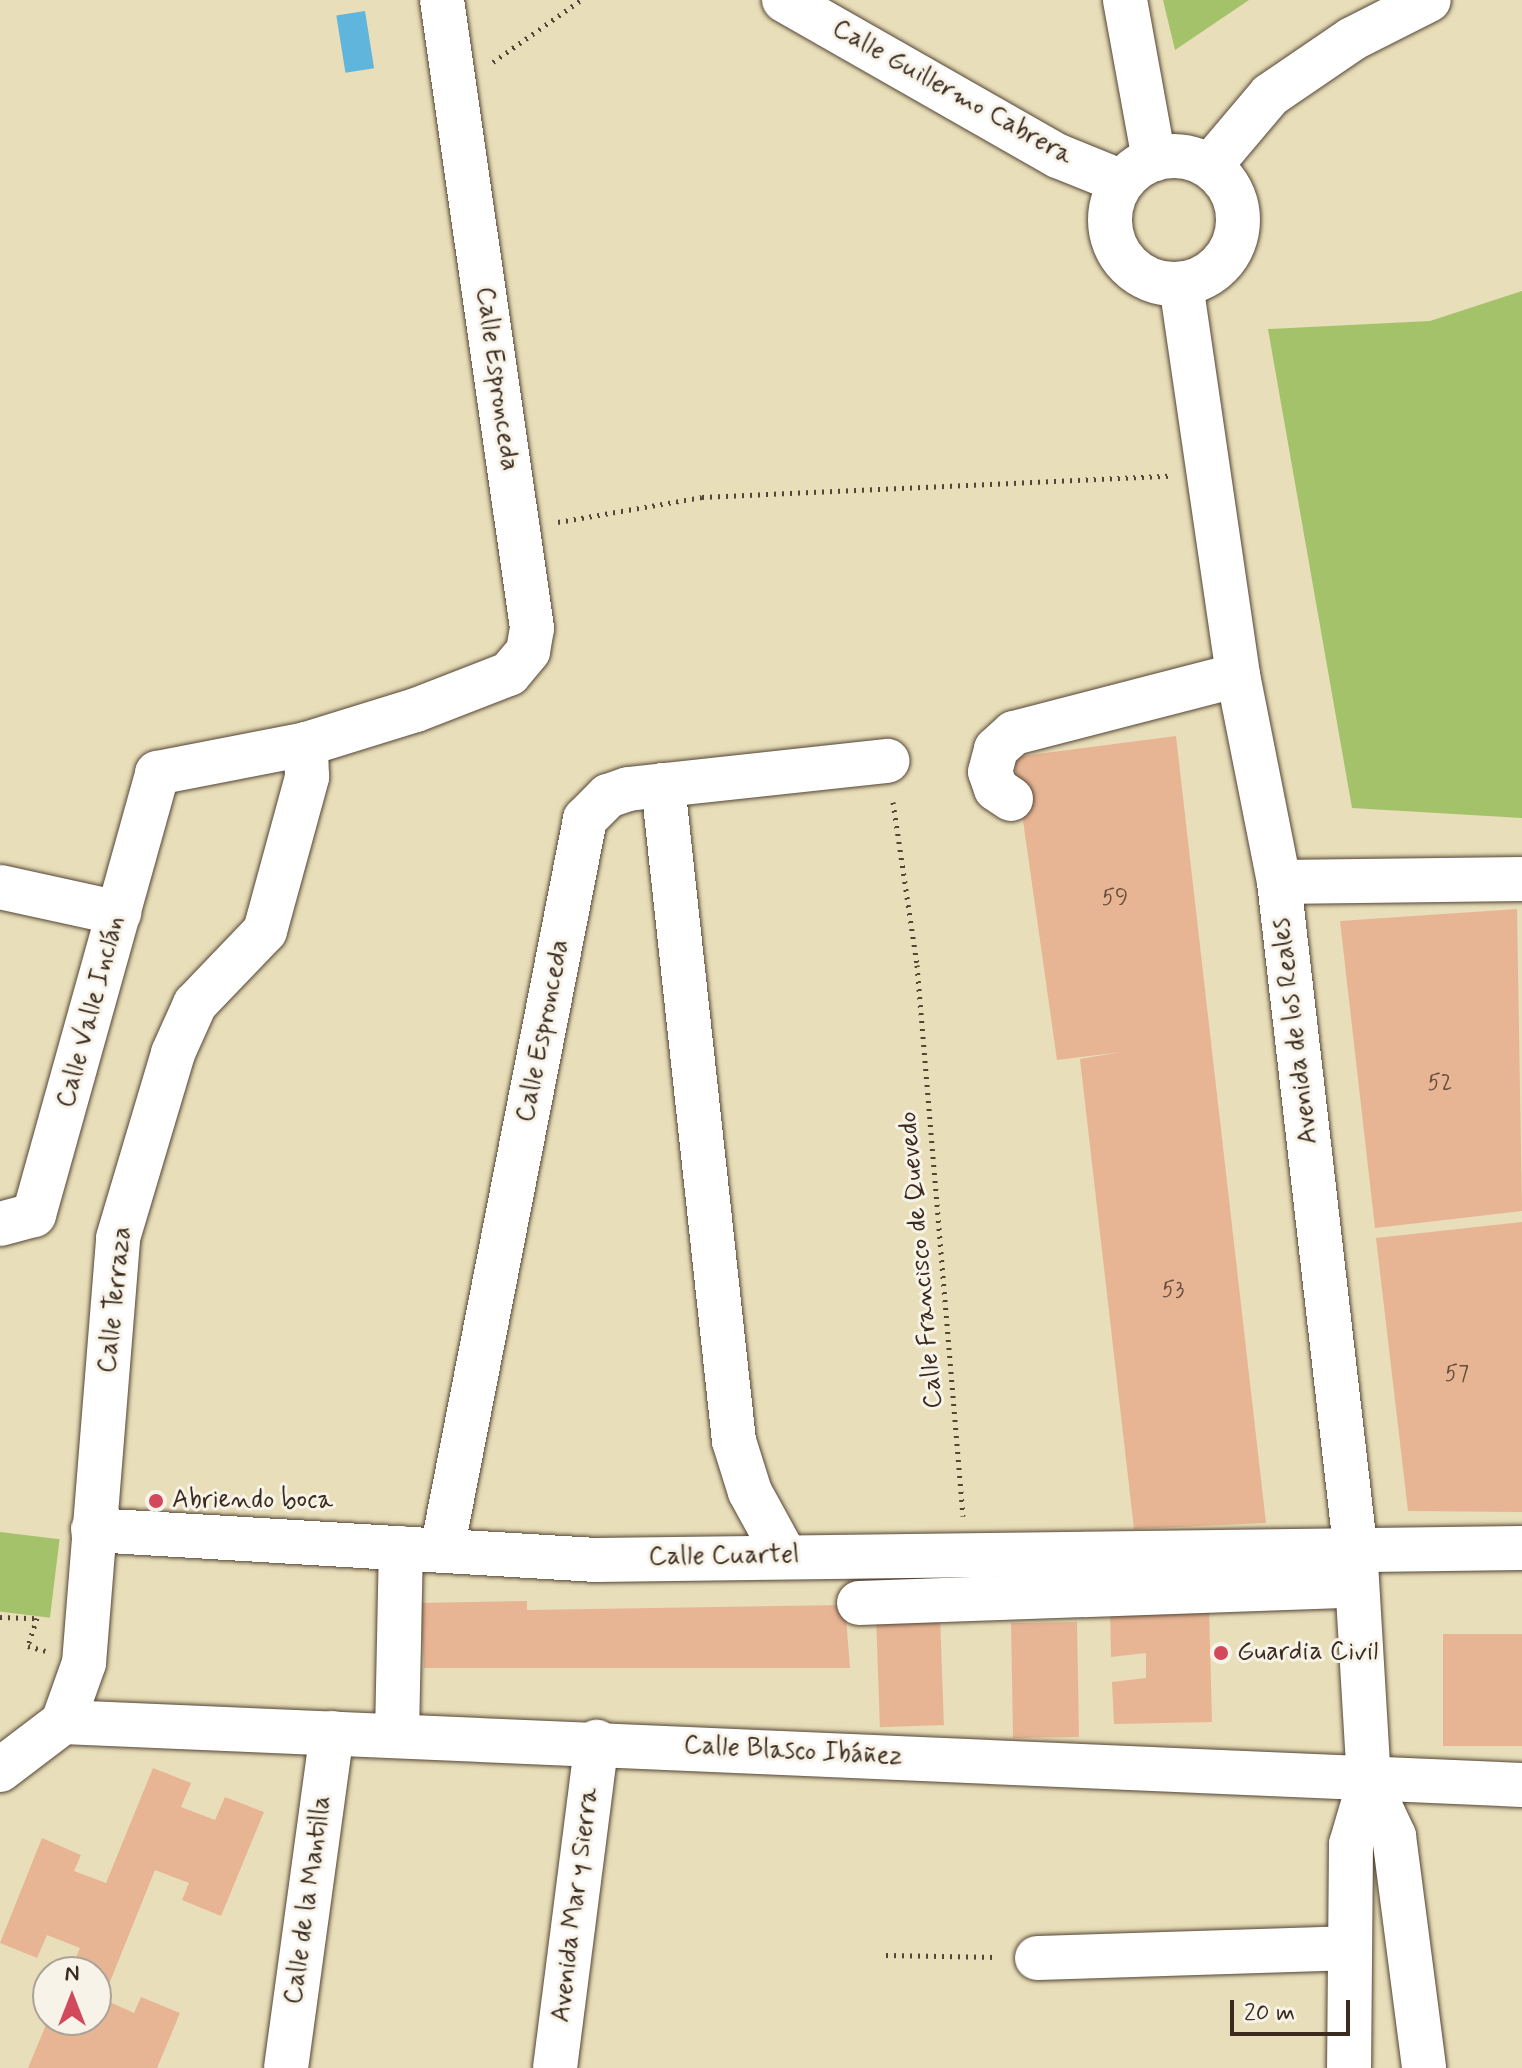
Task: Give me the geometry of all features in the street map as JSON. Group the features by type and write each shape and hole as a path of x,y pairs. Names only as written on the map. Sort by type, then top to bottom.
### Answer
{"street":[{"name":"Calle Espronceda","path":"157,773 306,744 509,674 528,651 532,628 442,0"},
{"name":"Calle Guillermo Cabrera","path":"784,0 1058,156 1138,170"},
{"path":"1125,0 1138,170"},
{"path":"1210,166 1270,95 1352,39 1429,0"},
{"path":"1189,158 1210,166 1235,199 1236,237 1216,270 1181,284 1140,275 1113,243 1112,201 1138,170 1189,158"},
{"name":"Avenida de los Reales","path":"1181,284 1238,675 1279,882 1356,1566 1369,1783 1351,1844 1349,2068"},
{"path":"1011,799 996,789 990,772 996,749 1014,733 1238,675"},
{"name":"Calle Terraza","path":"63,1722 84,1663 118,1238 173,1053 195,1004 265,931 307,777 306,744"},
{"name":"Calle Espronceda","path":"397,1735 422,1549 585,819 608,796 663,785 887,761"},
{"name":"Calle Valle Inclán","path":"0,1224 34,1215 157,773"},
{"path":"663,785 734,1441 750,1492 785,1556"},
{"path":"1279,882 1522,879"},
{"path":"0,887 119,913"},
{"name":"Calle Cuartel","path":"93,1530 596,1560 966,1553 1356,1566"},
{"path":"859,1603 1356,1566 1522,1548"},
{"path":"0,1770 63,1722"},
{"name":"Calle Blasco Ibáñez","path":"63,1722 597,1742 1369,1783 1522,1785"},
{"name":"Calle de la Mantilla","path":"286,2068 332,1733"},
{"name":"Avenida Mar y Sierra","path":"555,2068 597,1742"},
{"name":"Avenida de los Reales","path":"1369,1783 1394,1836 1424,2068"},
{"path":"1037,1958 1348,1948"}],"path":[{"path":"455,94 581,0"},
{"path":"518,529 702,497 1207,474"},
{"name":"Calle Francisco de Quevedo","path":"887,761 917,965 966,1553"},
{"path":"0,1617 37,1618 28,1646 84,1663"},
{"path":"886,1955 1037,1958"}],"green space":[{"path":"1163,0 1249,0 1175,50"},
{"path":"1522,291 1522,818 1352,808 1268,329 1430,321"},
{"path":"0,1532 60,1539 50,1618 0,1612"}],"water":[{"path":"365,11 374,68 345,73 336,16"}],"building":[{"path":"1176,736 1266,1523 1134,1529 1080,1059 1121,1052 1057,1060 1014,757"},
{"path":"1517,909 1522,1211 1375,1228 1340,921"},
{"path":"1522,1222 1522,1512 1408,1511 1376,1238"},
{"path":"527,1601 527,1610 845,1605 850,1668 424,1668 421,1603"},
{"path":"1209,1607 1212,1722 1114,1724 1112,1682 1146,1678 1146,1653 1111,1657 1110,1609"},
{"path":"940,1614 944,1725 880,1727 876,1616"},
{"path":"1077,1622 1079,1737 1013,1738 1011,1623"},
{"path":"1443,1634 1522,1634 1522,1746 1443,1746"},
{"path":"153,1768 191,1783 181,1807 215,1820 225,1797 264,1812 221,1916 182,1900 189,1883 155,1870 112,1977 112,1956 77,1956 80,1948 47,1935 38,1956 0,1943 42,1838 81,1855 74,1871 106,1883"},
{"path":"141,1997 180,2013 157,2068 28,2068 41,2036 112,2036 112,2003 134,2013"}],"place":[{"name":"Abriendo boca","path":"156,1501"},
{"name":"Guardia Civil","path":"1221,1653"}]}
